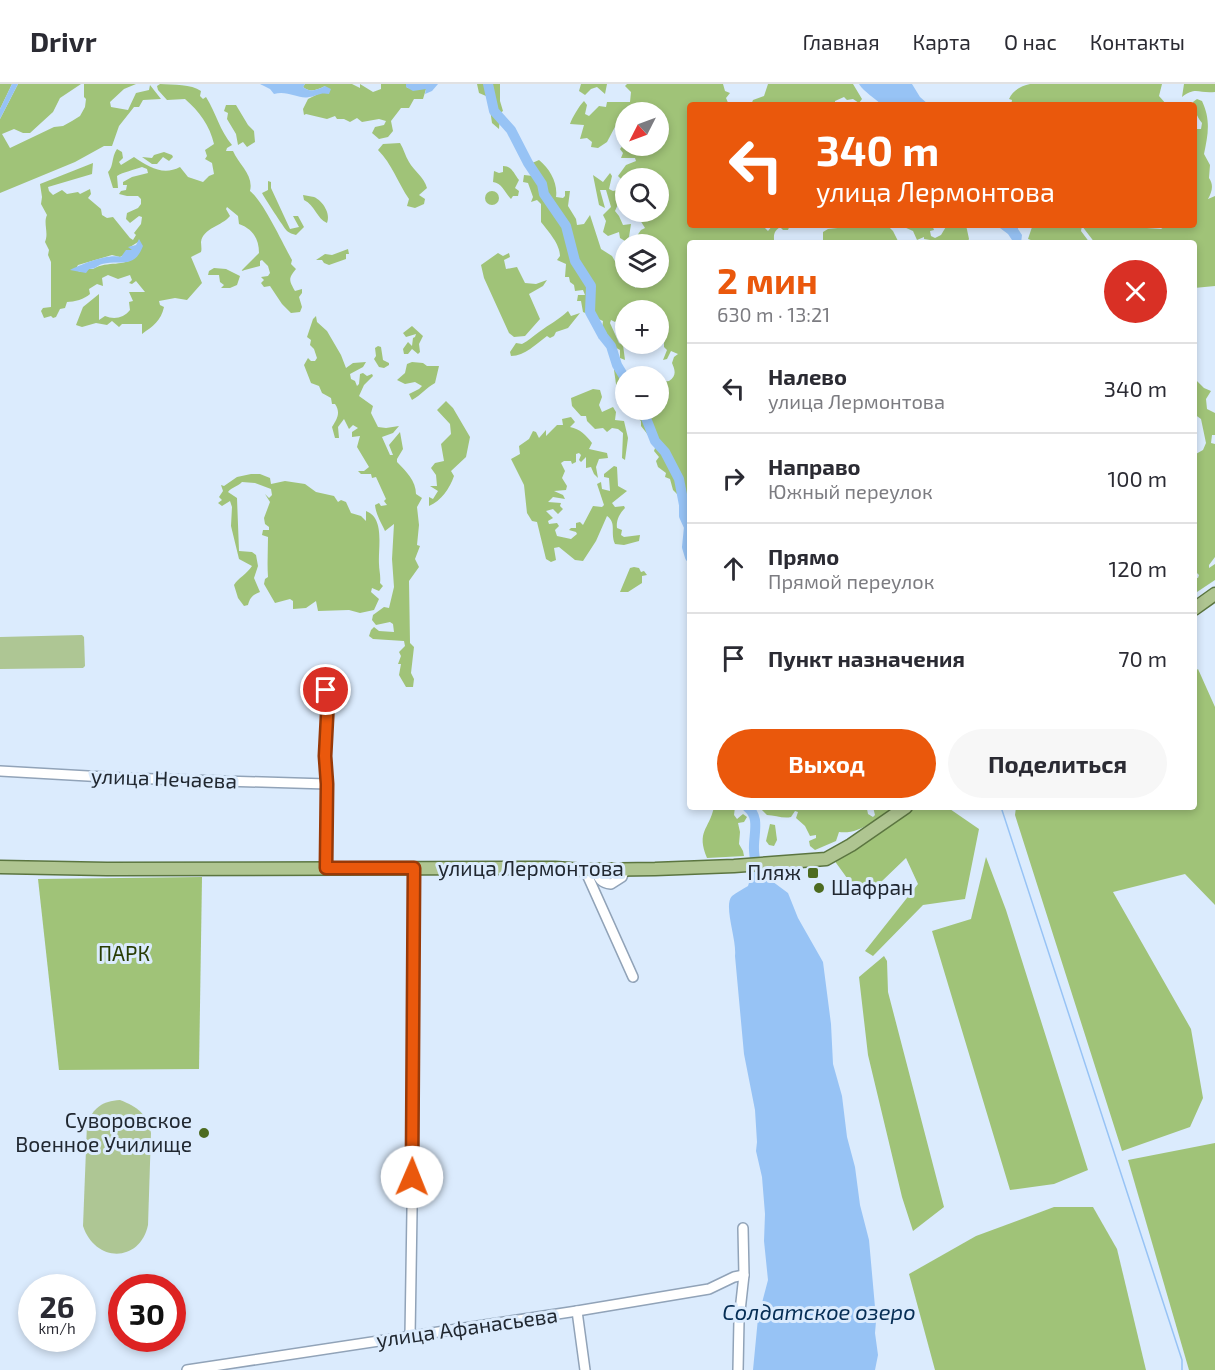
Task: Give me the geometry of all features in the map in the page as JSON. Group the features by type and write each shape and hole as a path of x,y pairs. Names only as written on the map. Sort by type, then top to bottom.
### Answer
{"main road":[{"path":"1197,607 1215,594"},
{"name":"улица Лермонтова","path":"0,867 590,870 734,866 809,861 834,856 902,810"}],"street":[{"path":"320,686 326,690 328,698 325,756 326,868"},
{"name":"улица Нечаева","path":"0,771 123,778 327,784"},
{"path":"410,1336 414,1086 414,868"},
{"path":"590,870 633,977"},
{"path":"738,1370 744,1275 743,1228"},
{"name":"улица Афанасьева","path":"187,1370 709,1289 734,1277 744,1275"},
{"path":"577,1311 585,1370"}],"green space":[{"path":"0,84 12,84 0,109"},
{"path":"18,84 81,84 60,98 53,112 30,133 14,129 2,134 10,148 54,127 63,126 80,116 86,99 84,84 136,84 124,89 110,102 111,107 128,110 136,93 149,90 150,85 161,99 143,100 139,107 134,107 119,126 112,146 104,146 75,162 0,193 0,119"},
{"path":"160,84 192,87 201,91 200,96 203,99 206,97 232,145 226,151 233,151 245,170 250,180 250,191 266,212 292,260 291,264 296,269 290,280 295,291 302,289 299,297 302,307 300,312 291,313 270,286 264,287 261,283 264,280 261,277 268,276 270,273 268,266 262,260 260,266 241,271 259,253 258,243 251,232 239,224 238,216 227,207 230,216 205,233 202,237 201,252 191,257 202,283 187,300 175,298 159,301 164,307 159,320 142,334 142,324 122,324 119,327 112,321 107,325 96,323 82,327 76,325 83,307 99,294 99,320 105,316 119,318 128,313 129,302 133,301 129,292 145,292 136,281 129,283 132,280 130,275 118,279 108,275 102,278 103,286 97,284 89,289 90,294 85,297 67,302 65,308 60,309 56,317 44,318 41,311 43,308 51,307 51,262 45,242 47,215 41,204 40,184 93,163 92,174 48,187 49,191 53,195 62,190 67,194 78,192 80,194 90,189 91,194 88,198 101,209 102,215 107,218 113,217 133,240 142,217 139,216 130,223 126,219 127,213 138,208 141,199 138,196 119,194 126,190 127,185 123,185 123,182 148,173 147,169 142,167 122,173 117,176 118,188 113,188 108,172 117,149 122,152 123,158 119,162 121,165 134,157 151,167 162,170 174,170 180,167 188,177 203,182 214,174 212,163 205,159 207,156 205,150 214,144 203,119 185,99 167,100 157,86","holes":["138,242 137,256 126,262 99,266 81,272 75,270 78,265 112,255 120,257 133,250 130,247"]},
{"path":"305,84 352,84 360,88 360,84 373,92 381,89 381,84 406,84 407,88 426,89 423,99 414,99 409,108 401,108 391,121 393,131 388,137 379,139 372,133 375,127 384,125 386,121 379,119 362,122 357,118 350,122 337,119 335,116 327,119 304,115 303,109 308,99 322,92 325,86 311,90 303,87"},
{"path":"477,84 500,84 500,101 503,111 500,113 499,129 492,123 490,109 495,106 493,99 479,93"},
{"path":"581,84 607,84 605,94 597,87 585,95 579,91"},
{"path":"627,84 723,84 725,91 730,93 726,98 728,102 687,102 687,228 765,228 768,231 770,228 779,228 774,240 687,240 687,504 680,503 681,498 673,490 670,479 665,477 666,473 658,467 656,461 659,457 654,451 656,445 641,426 640,420 669,420 669,381 674,375 672,363 674,357 678,354 671,351 667,359 663,360 665,354 669,354 669,300 615,300 615,322 611,320 610,323 615,334 615,347 613,346 602,329 603,321 583,312 581,301 577,301 578,295 585,295 583,290 575,291 569,277 565,277 566,264 557,260 560,256 558,247 541,222 541,204 537,200 531,202 533,197 528,183 523,182 524,175 533,176 530,164 539,160 552,177 556,187 556,197 563,198 565,191 570,191 568,206 577,225 584,224 590,215 601,249 612,256 615,261 615,288 669,288 669,234 638,234 645,228 641,222 669,222 669,168 624,168 636,161 635,158 621,158 622,156 669,156 669,102 630,102 631,92 625,86"},
{"path":"768,84 853,84 862,99 860,102 853,99 847,100 844,97 835,102 752,102 764,96"},
{"path":"1030,84 1162,84 1159,96 1164,102 1012,102 1009,99 1020,87"},
{"path":"1184,84 1215,84 1215,92 1194,91 1182,97"},
{"path":"1197,99 1202,101 1205,108 1208,121 1204,154 1210,165 1209,178 1212,186 1208,199 1215,196 1215,286 1197,288 1197,240 1093,240 1084,228 1197,228 1197,129 1201,129 1202,123 1197,115 1197,102 1193,102"},
{"path":"584,101 587,105 585,114 589,116 599,106 606,107 607,102 615,102 615,127 607,142 598,148 591,147 592,142 587,138 580,139 584,125 570,124"},
{"path":"226,105 236,105 254,131 255,142 247,147 243,142 238,145 236,134 227,119 228,113 224,111"},
{"path":"400,143 409,162 427,188 419,195 425,199 424,204 415,208 407,206 409,199 378,150 383,144"},
{"path":"164,152 172,155 169,161 163,157 157,164 152,164 142,157 152,158"},
{"path":"503,166 511,169 519,180 515,188 519,191 518,196 513,196 511,199 501,186 493,182 494,171 503,172"},
{"path":"610,173 612,176 609,189 615,190 615,222 622,222 623,225 631,224 629,234 619,234 619,232 608,236 603,232 606,221 603,215 611,207 606,190 600,190 605,208 599,205 593,175 603,182"},
{"path":"268,181 271,182 271,188 290,229 299,227 293,216 298,216 304,227 296,235 287,231 262,193 268,190"},
{"path":"492,191 497,193 499,198 497,203 492,205 487,203 485,198 487,193"},
{"path":"303,195 314,197 323,205 328,216 327,223 304,200"},
{"path":"890,228 898,240 823,240 823,232 828,229"},
{"path":"906,228 933,228 934,230 930,231 931,236 935,238 941,235 945,228 967,228 969,239 930,240 924,237 917,240 913,231"},
{"path":"1032,228 1082,228 1081,231 1088,240 1031,240 1028,239"},
{"path":"348,249 349,254 346,254 346,259 329,265 322,260 316,260 325,254 332,255"},
{"path":"498,253 503,256 509,253 510,257 504,260 506,269 517,267 525,283 536,284 547,280 543,286 529,294 540,319 525,336 514,337 509,333 484,278 481,265"},
{"path":"214,268 226,269 240,276 237,285 221,288 224,285 220,282 219,275 208,275 209,271"},
{"path":"568,311 571,316 580,313 568,328 556,332 550,338 547,336 526,352 511,356 510,352 516,343 524,343"},
{"path":"316,316 317,322 327,331 341,355 346,368 353,363 366,362 363,367 350,374 351,379 357,386 360,374 367,376 372,374 373,376 364,385 359,396 373,406 371,413 378,427 399,426 393,433 382,437 390,455 393,455 389,445 400,432 403,449 397,462 412,481 416,494 422,498 417,507 419,525 417,545 420,546 415,559 419,567 409,581 410,643 414,647 411,673 414,679 413,687 406,687 399,675 401,664 398,664 401,656 399,652 405,646 404,641 373,639 369,636 374,627 379,631 394,632 393,624 390,622 376,625 372,620 373,615 384,607 389,608 394,587 392,559 394,524 385,531 378,515 375,505 379,503 381,506 387,505 376,477 372,478 371,474 361,474 358,471 364,471 369,467 357,447 360,436 352,437 352,432 358,428 353,425 349,429 344,419 338,427 339,438 335,438 332,427 338,416 337,407 332,404 331,398 322,393 319,386 311,383 304,365 308,358 315,361 317,358 310,345 311,340 307,337"},
{"path":"412,326 423,336 419,344 420,352 418,354 412,349 408,354 404,354 403,349 408,342 412,346 416,334 406,337 403,333"},
{"path":"381,347 383,360 389,363 384,368 379,367 374,359 375,348"},
{"path":"620,354 624,354 625,360 620,358"},
{"path":"412,362 439,366 435,383 412,400 409,394 422,386 415,382 405,384 397,380 405,373 407,364"},
{"path":"1197,381 1211,391 1206,399 1207,409 1215,413 1215,435 1212,435 1211,443 1215,444 1215,557 1209,568 1215,564 1215,580 1197,592 1199,575 1197,573 1197,453 1203,450 1206,443 1201,419 1197,416"},
{"path":"593,389 600,390 602,397 599,405 602,412 613,407 615,420 624,421 628,438 625,460 622,458 623,433 612,428 607,432 603,428 595,429 587,421 586,416 581,416 572,406 571,398"},
{"path":"446,401 453,408 470,437 466,457 451,471 454,476 447,489 437,501 429,506 429,497 433,499 438,491 430,486 437,486 436,475 431,468 435,463 444,461 441,444 451,434 450,424 437,410"},
{"path":"571,417 575,422 570,427 587,437 592,443 589,449 607,453 608,458 599,459 596,467 598,478 591,467 586,468 586,457 581,462 579,460 581,455 579,453 576,454 576,462 561,463 565,471 562,478 567,486 566,490 554,491 563,495 565,499 553,497 548,502 561,503 560,506 563,509 558,514 553,509 546,511 553,518 548,521 549,524 557,523 559,526 555,530 557,536 571,539 577,534 569,530 576,528 576,523 580,522 583,525 593,506 602,507 604,505 597,484 601,482 602,489 610,491 609,478 604,477 604,474 614,466 617,467 618,486 627,491 612,503 615,507 624,506 625,508 618,518 617,528 622,530 621,535 624,537 640,535 639,541 624,545 615,544 613,525 607,516 596,541 583,561 575,560 559,547 554,548 556,560 551,562 546,559 537,522 532,521 527,513 524,485 511,459 520,454 519,446 529,439 533,431 539,438 546,430 546,436 557,425 563,425 562,419"},
{"path":"260,474 270,478 271,484 285,481 305,484 316,492 334,496 338,502 341,500 346,502 351,513 361,516 366,521 366,511 372,515 378,526 380,583 383,586 379,591 372,588 371,592 379,599 374,610 360,613 349,610 318,611 316,601 306,608 293,609 293,601 290,599 275,603 264,584 268,577 268,537 262,535 263,530 269,530 264,518 270,502 265,494 269,498 272,495 271,489 255,483 242,482 228,492 237,498 239,551 252,552 256,555 258,566 254,578 260,592 252,597 248,605 244,606 238,598 234,585 252,566 239,559 231,526 230,501 222,506 218,503 222,500 219,497 223,491 221,485 224,486 237,477"},
{"path":"630,568 639,568 641,572 644,571 647,575 642,576 642,583 628,592 620,592"},
{"path":"82,635 85,666 83,668 0,669 0,637"},
{"path":"1197,670 1215,707 1215,905 1185,874 1113,892 1191,1029 1203,1098 1190,1127 1122,1151 1015,815 1016,810 1197,810"},
{"path":"713,810 735,810 734,815 737,819 743,814 747,817 744,822 738,823 739,844 744,856 707,858 703,836"},
{"path":"762,810 867,810 868,814 873,817 874,810 890,810 861,828 839,832 836,841 815,850 810,846 809,841 816,838 816,835 810,836 805,826 796,818 798,812 795,811 791,817 767,815"},
{"path":"911,810 951,810 979,829 965,899 923,905 873,956 865,951 918,884 906,858 881,882 860,896 834,860"},
{"path":"770,824 775,825 777,840 774,846 769,845 766,841"},
{"path":"986,857 1006,910 1088,1170 1054,1184 1010,1190 932,931 971,919"},
{"name":"ПАРК","path":"202,877 199,1069 59,1070 38,879"},
{"path":"884,956 887,961 888,992 944,1207 913,1231 902,1197 868,1055 859,977"},
{"path":"120,1100 141,1112 151,1133 148,1225 136,1246 127,1252 117,1254 97,1247 83,1226 87,1124 99,1106"},
{"path":"1215,1143 1215,1370 1189,1370 1128,1160"},
{"path":"1054,1207 1093,1207 1117,1249 1146,1370 935,1370 909,1274 976,1236"}],"water":[{"path":"12,84 18,84 0,119 0,109"},
{"path":"260,84 305,84 303,87 308,90 316,90 325,86 331,89 329,94 305,98 284,93 274,94"},
{"path":"406,84 438,84 432,91 425,94 426,89 413,91 406,87"},
{"path":"859,84 912,84 926,102 878,102"},
{"path":"1000,228 1018,228 1022,235 1021,240 1012,240"},
{"path":"139,239 143,246 131,261 102,264 89,269 86,273 70,270 102,258 121,257 126,250 132,250 128,247 136,245"},
{"name":"Солдатское озеро","path":"757,870 788,893 798,918 823,962 831,1024 833,1064 842,1096 847,1137 869,1240 877,1310 875,1333 878,1355 875,1370 753,1370 758,1318 768,1280 764,1241 765,1214 762,1177 756,1151 755,1110 744,1054 729,907 732,896 748,886 752,873"}],"waterway":[{"path":"488,84 494,111 511,130 542,184 544,194 566,226 575,261 591,286 590,312 611,346 618,366"},
{"path":"647,420 655,441 665,452 679,479 687,523"},
{"path":"750,810 755,821 754,852 757,870"},
{"path":"1002,810 1182,1360 1182,1370"}],"place":[{"name":"Пляж","path":"813,873"},
{"name":"Шафран","path":"819,888"},
{"name":"Суворовское Военное Училище","path":"204,1133"}],"route":[{"path":"326,690 328,698 325,756 326,868 414,868 412,1177"}]}
